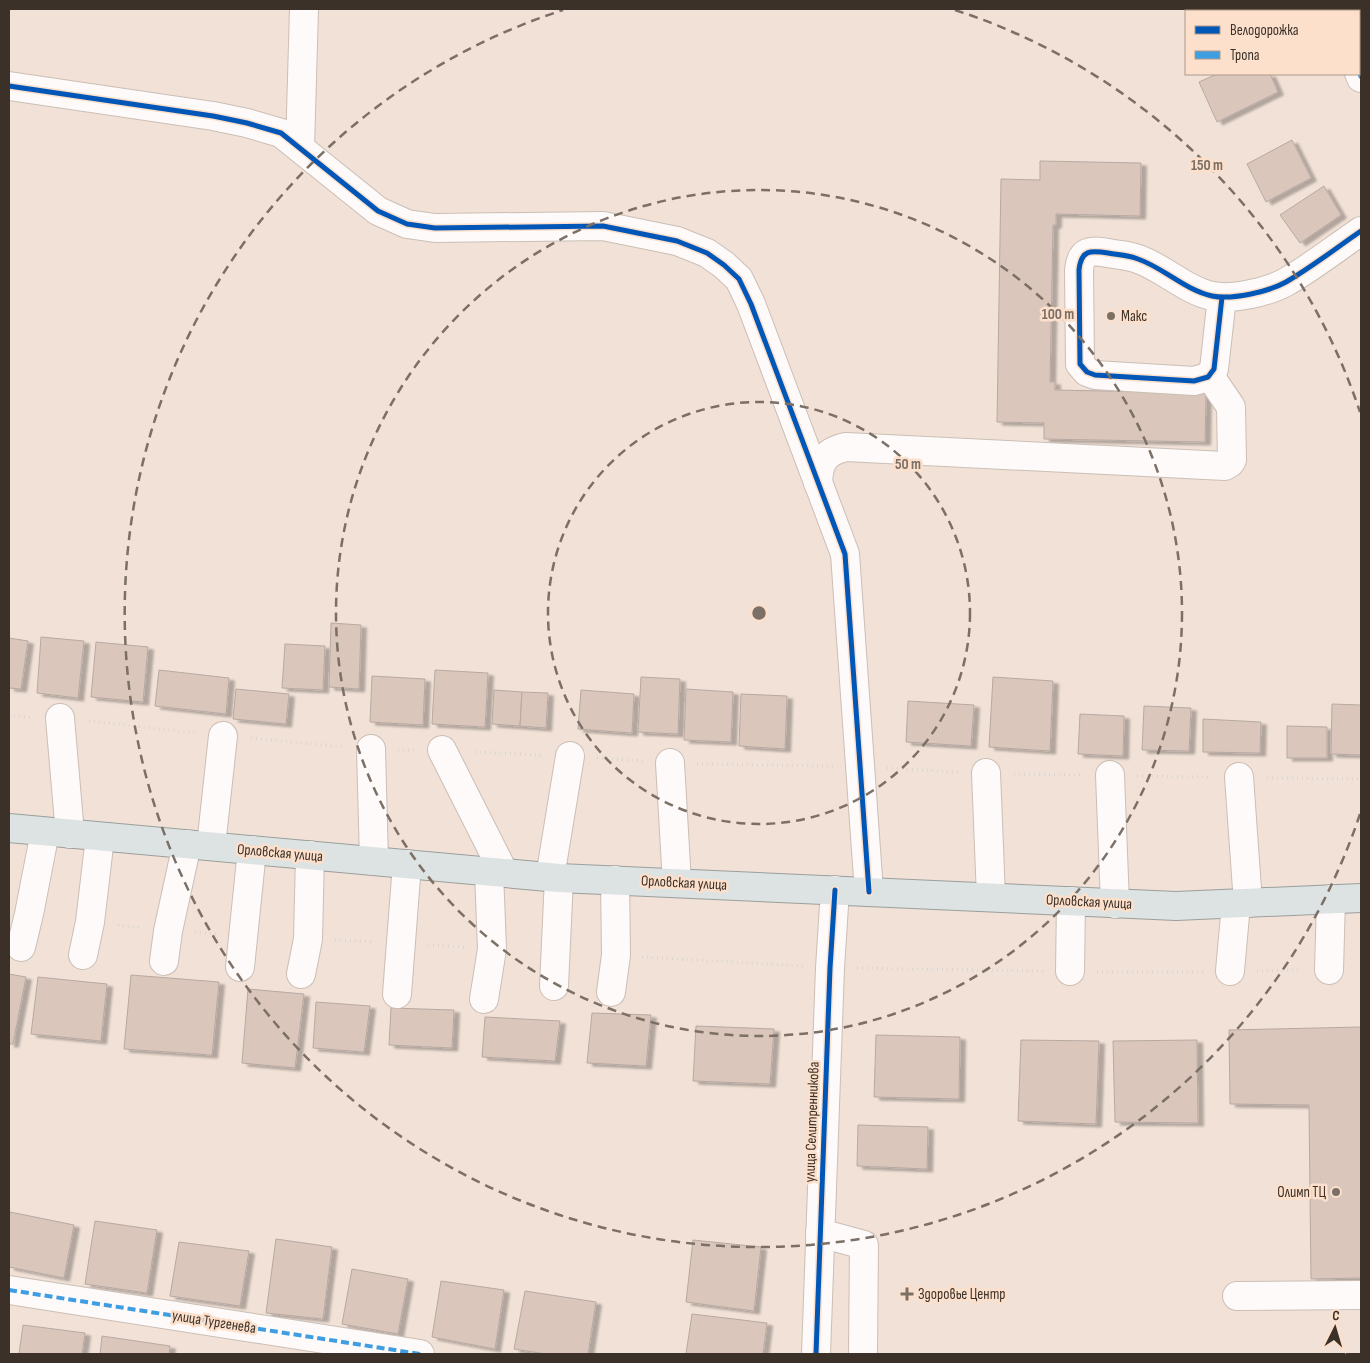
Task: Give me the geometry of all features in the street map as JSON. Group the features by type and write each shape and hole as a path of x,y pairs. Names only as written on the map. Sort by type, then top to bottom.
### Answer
{"main road":[{"name":"Орловская улица","path":"9,828 554,877 1176,906 1361,898"}],"street":[{"path":"300,148 304,9"},
{"path":"9,86 214,116 281,133 378,211 406,224 435,228 603,226 677,241 707,253 739,279 751,304 845,554 869,892"},
{"path":"1222,297 1214,369 1210,376 1202,380 1189,381 1095,375 1084,370 1080,361 1080,264 1081,258 1086,253 1094,251 1139,259 1202,293 1222,297 1252,293 1285,282 1361,231"},
{"path":"818,483 819,470 824,459 836,449 846,447 1225,466 1230,463 1232,455 1231,407 1210,376"},
{"path":"21,947 29,914 58,833 60,718"},
{"path":"164,961 168,931 199,845 223,736"},
{"path":"371,749 374,861"},
{"path":"442,750 496,872 492,949 484,999"},
{"path":"554,986 554,877 570,756"},
{"path":"670,763 677,883"},
{"path":"986,773 991,898"},
{"path":"1110,775 1115,904"},
{"path":"1230,971 1242,903 1239,778"},
{"path":"83,955 90,922 100,836"},
{"path":"240,967 252,850"},
{"path":"301,974 308,939 310,855"},
{"path":"397,994 407,864"},
{"path":"611,992 616,955 615,880"},
{"name":"улица Селитренникова","path":"816,1354 830,968 835,890"},
{"path":"1329,970 1331,899"},
{"path":"1070,972 1071,901"},
{"path":"820,1233 864,1246 863,1354"},
{"name":"улица Тургенева","path":"9,1290 420,1354"},
{"path":"1238,1296 1361,1295"}],"path":[{"path":"90,922 168,931 242,935"},
{"path":"308,939 492,949"},
{"path":"616,955 830,968 1070,972 1329,970"}],"building":[{"path":"1186,9 1234,10 1187,10"},
{"path":"1215,75 1270,75 1278,92 1217,122 1199,82"},
{"path":"1292,140 1311,178 1266,202 1247,164"},
{"path":"1040,161 1141,163 1140,216 1056,214 1056,225 1053,225 1050,382 1055,382 1055,390 1206,393 1205,442 1044,439 1044,423 997,422 1001,179 1040,180"},
{"path":"1324,186 1341,215 1300,243 1280,215"},
{"path":"331,623 361,625 359,689 329,687"},
{"path":"41,637 84,641 78,698 37,693"},
{"path":"9,638 28,641 21,689 9,688"},
{"path":"96,642 148,647 143,702 91,697"},
{"path":"285,644 325,646 323,690 282,688"},
{"path":"159,670 229,678 226,714 155,706"},
{"path":"435,670 488,673 485,727 432,724"},
{"path":"372,676 425,679 423,725 370,722"},
{"path":"641,677 680,679 678,734 638,732"},
{"path":"993,677 1053,681 1050,751 989,747"},
{"path":"236,689 289,694 286,724 233,719"},
{"path":"686,689 733,692 731,742 684,740"},
{"path":"494,690 522,692 520,726 492,724"},
{"path":"581,690 634,694 632,733 578,729"},
{"path":"522,692 548,693 546,728 520,726"},
{"path":"741,694 787,696 785,749 739,746"},
{"path":"908,701 974,705 971,746 906,742"},
{"path":"1332,704 1361,705 1361,755 1331,754"},
{"path":"1144,706 1191,708 1189,751 1142,750"},
{"path":"1080,714 1124,716 1123,756 1078,754"},
{"path":"1203,719 1261,722 1260,753 1203,752"},
{"path":"1287,726 1327,727 1327,758 1287,758"},
{"path":"9,974 26,977 13,1044 9,1044"},
{"path":"131,975 219,982 212,1055 124,1049"},
{"path":"38,977 107,984 101,1041 31,1034"},
{"path":"248,989 304,994 295,1068 242,1063"},
{"path":"316,1002 370,1006 364,1052 313,1048"},
{"path":"391,1008 454,1010 452,1048 389,1045"},
{"path":"592,1013 651,1015 646,1066 587,1063"},
{"path":"485,1017 560,1021 555,1061 482,1057"},
{"path":"696,1026 774,1029 770,1084 693,1081"},
{"name":"Олимп ТЦ","path":"1361,1027 1361,1278 1311,1279 1309,1105 1230,1104 1229,1030"},
{"path":"876,1035 960,1037 959,1099 874,1097"},
{"path":"1021,1040 1099,1041 1096,1124 1018,1121"},
{"path":"1197,1040 1198,1123 1115,1122 1113,1041"},
{"path":"858,1125 928,1127 927,1169 857,1166"},
{"path":"10,1212 74,1225 64,1278 9,1267"},
{"path":"95,1221 157,1230 147,1293 85,1284"},
{"path":"276,1239 332,1247 323,1319 266,1313"},
{"path":"693,1240 761,1247 754,1311 686,1302"},
{"path":"179,1242 249,1251 240,1306 170,1296"},
{"path":"352,1269 408,1279 398,1334 342,1324"},
{"path":"441,1281 504,1290 495,1349 432,1337"},
{"path":"525,1291 596,1302 588,1354 546,1354 514,1349"},
{"path":"692,1314 767,1323 763,1354 686,1354"},
{"path":"23,1325 85,1333 82,1354 19,1354"},
{"path":"102,1336 170,1346 169,1354 100,1354"}],"marked path":[{"path":"9,1290 420,1354"}],"cycle path":[{"path":"9,86 213,116 281,133 378,211 407,224 435,228 603,226 677,241 707,253 739,279 751,304 845,554 869,892"},
{"path":"1222,297 1214,369 1208,377 1194,381 1095,375 1087,372 1080,364 1079,270 1082,258 1087,253 1102,252 1134,258 1148,263 1202,293 1212,296 1229,297 1260,292 1278,286 1315,264 1361,231"},
{"path":"816,1354 830,968 835,890"}],"place":[{"name":"Макс","path":"1111,316"},
{"name":"Олимп ТЦ","path":"1336,1192"},
{"name":"Здоровье Центр","path":"907,1294"}]}
